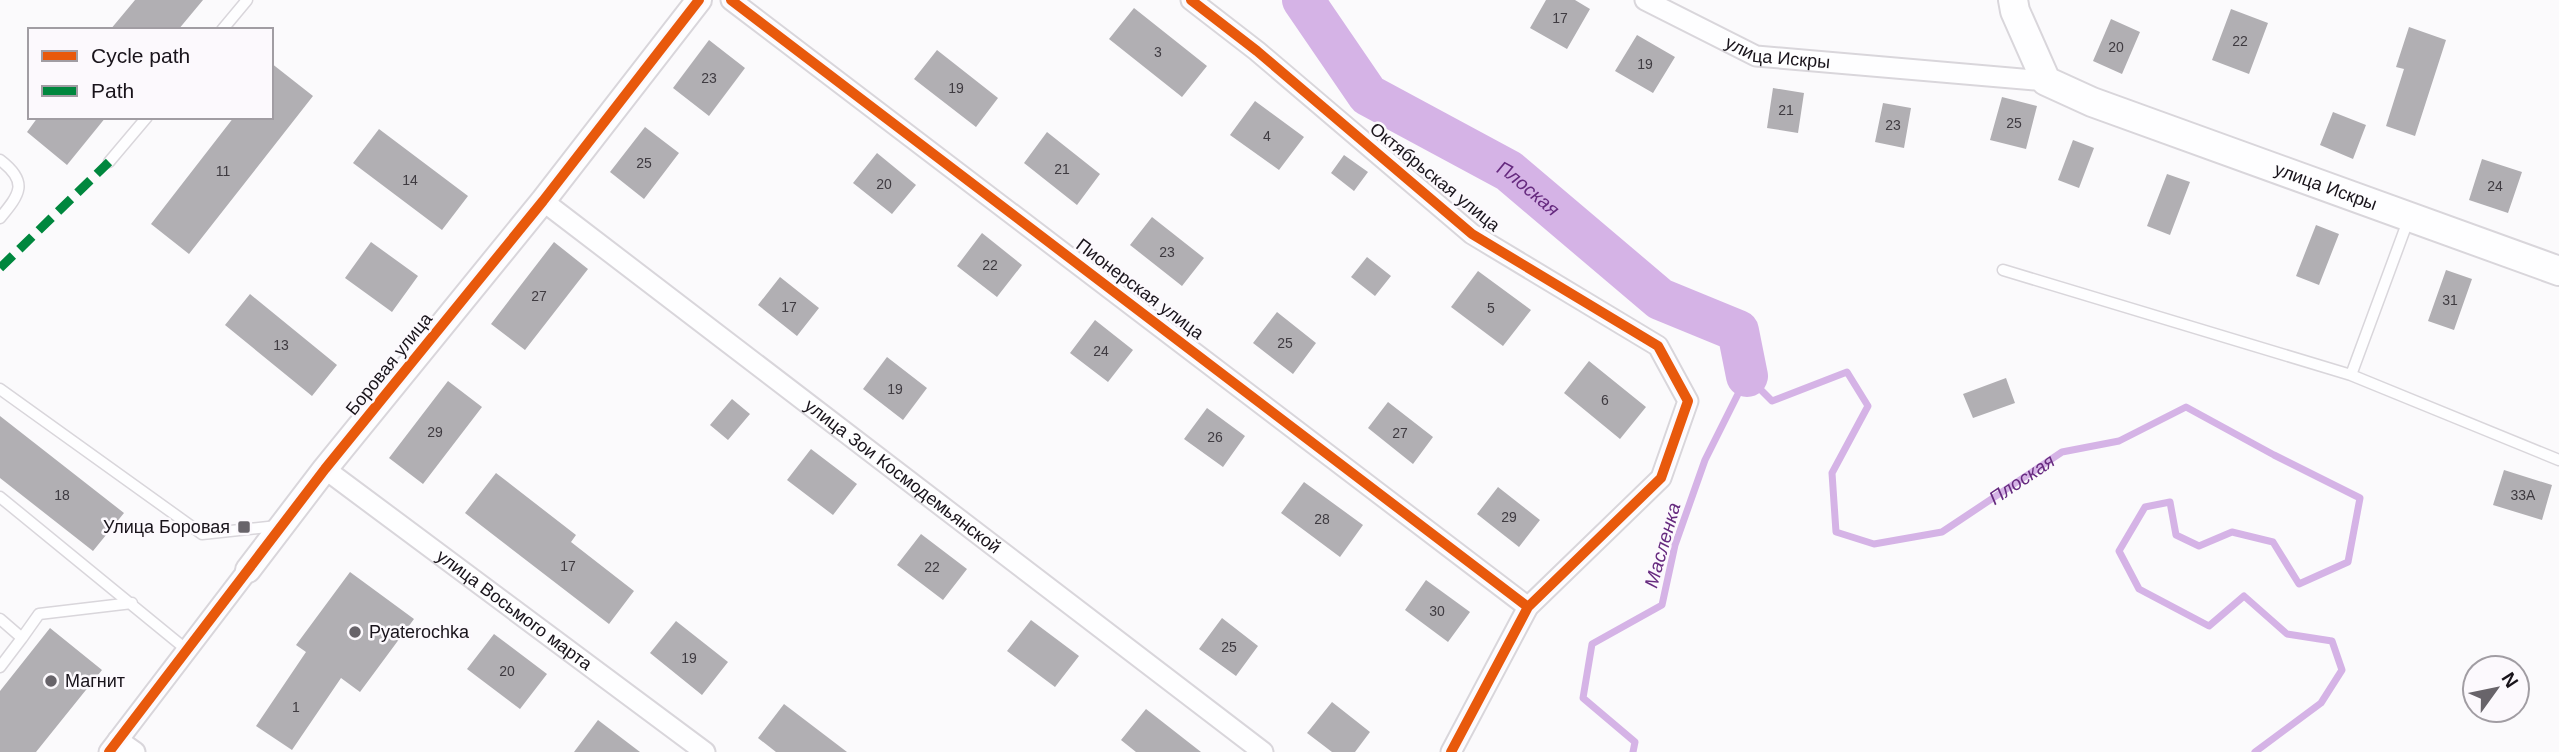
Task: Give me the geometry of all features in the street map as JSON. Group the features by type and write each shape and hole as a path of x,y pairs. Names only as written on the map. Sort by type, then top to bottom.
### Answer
{"main road":[{"path":"2013,0 2015,11 2046,81"},
{"name":"улица Искры","path":"2046,81 2092,102 2559,271"}],"street":[{"name":"Боровая улица","path":"114,746 281,526 543,201 699,0"},
{"name":"Пионерская улица","path":"731,0 1528,607"},
{"name":"Октябрьская улица","path":"1191,0 1257,51 1472,234 1658,346 1688,401 1661,478 1528,607"},
{"name":"улица Искры","path":"1645,0 1756,56 2046,81"},
{"name":"улица Зои Космодемьянской","path":"543,201 1263,752"},
{"name":"улица Восьмого марта","path":"326,469 705,752"},
{"path":"1451,752 1528,607"},
{"path":"114,746 135,752"}],"lane":[{"path":"224,28 247,0"},
{"path":"109,162 145,119"},
{"path":"0,160 16,176 19,191 16,200 0,218"},
{"path":"2351,375 2409,217"},
{"path":"2003,270 2351,375 2559,460"},
{"path":"0,389 202,534 281,526"},
{"path":"0,497 187,650"},
{"path":"0,667 39,614 132,603"},
{"path":"0,619 22,638"}],"building":[{"path":"135,0 203,0 180,28 112,28"},
{"path":"1546,0 1575,0 1590,9 1567,49 1530,28"},
{"path":"1134,8 1207,66 1182,97 1109,39"},
{"path":"2231,9 2268,23 2249,74 2212,60"},
{"path":"2111,19 2140,32 2122,74 2093,61"},
{"path":"2409,27 2446,40 2415,136 2386,126 2404,69 2396,67"},
{"path":"1637,35 1675,57 1653,93 1615,71"},
{"path":"709,40 745,68 709,116 673,88"},
{"path":"937,50 998,98 976,127 914,79"},
{"path":"273,65 313,96 189,254 151,224 232,119 273,119"},
{"path":"1773,88 1804,93 1798,133 1767,128"},
{"path":"2002,97 2037,106 2026,149 1990,140"},
{"path":"1255,101 1304,137 1279,170 1230,135"},
{"path":"1883,103 1911,108 1904,148 1875,142"},
{"path":"2333,112 2366,125 2353,159 2320,145"},
{"path":"37,119 104,119 67,165 27,132"},
{"path":"645,127 679,153 644,199 610,172"},
{"path":"379,129 468,196 442,230 353,163"},
{"path":"1047,132 1100,174 1077,205 1024,163"},
{"path":"2073,140 2094,148 2079,188 2058,180"},
{"path":"877,153 916,185 892,214 853,183"},
{"path":"1344,155 1368,172 1354,191 1331,173"},
{"path":"2482,159 2522,172 2508,213 2469,200"},
{"path":"2167,174 2190,182 2170,235 2147,226"},
{"path":"1152,217 1204,258 1182,286 1130,245"},
{"path":"2316,225 2339,234 2319,285 2296,276"},
{"path":"982,233 1022,265 997,297 957,266"},
{"path":"371,242 418,276 392,312 345,278"},
{"path":"554,242 588,269 525,350 491,324"},
{"path":"1367,257 1391,276 1375,296 1351,277"},
{"path":"2446,270 2472,279 2454,330 2428,321"},
{"path":"1478,271 1531,310 1503,346 1451,307"},
{"path":"780,277 819,308 797,336 758,305"},
{"path":"250,294 337,365 312,396 225,325"},
{"path":"1277,312 1316,343 1293,374 1253,343"},
{"path":"1095,320 1133,350 1108,382 1070,353"},
{"path":"887,357 927,388 903,420 863,389"},
{"path":"1589,361 1646,407 1620,439 1564,393"},
{"path":"2006,378 2015,403 1973,418 1963,394"},
{"path":"448,381 482,407 423,484 389,458"},
{"path":"732,399 750,414 728,440 710,425"},
{"path":"1388,402 1433,437 1413,464 1368,428"},
{"path":"1207,408 1245,436 1223,467 1184,439"},
{"path":"0,416 124,513 93,551 0,478"},
{"path":"811,449 857,484 833,515 787,480"},
{"path":"2504,470 2552,485 2542,520 2493,505"},
{"path":"496,473 576,535 571,542 634,591 609,624 465,513"},
{"path":"1304,482 1363,525 1340,557 1281,513"},
{"path":"1498,487 1540,520 1519,547 1477,514"},
{"path":"921,534 967,569 943,600 897,565"},
{"name":"Pyaterochka","path":"350,572 414,619 360,692 341,678 292,750 256,726 306,652 296,645"},
{"path":"1426,580 1470,612 1448,642 1405,610"},
{"path":"1222,618 1258,646 1236,676 1199,649"},
{"path":"1031,620 1079,656 1055,687 1007,651"},
{"path":"676,621 728,662 702,695 650,653"},
{"name":"Магнит","path":"50,628 102,670 36,752 0,752 0,691"},
{"path":"494,634 547,674 520,709 467,669"},
{"path":"1332,702 1370,732 1355,752 1332,752 1307,733"},
{"path":"784,704 847,752 776,752 758,738"},
{"path":"1146,709 1201,752 1136,752 1121,740"},
{"path":"598,720 640,752 574,752"}],"waterway":[{"name":"Плоская","path":"1303,0 1368,95 1509,171 1660,299 1738,331 1747,376"},
{"name":"Плоская","path":"1633,752 1635,742 1583,698 1592,644 1662,605 1675,545 1705,460 1747,376 1772,401 1847,372 1868,406 1832,473 1836,532 1874,544 1942,532 2062,452 2119,441 2186,407 2360,498 2348,562 2299,584 2273,542 2232,532 2199,546 2176,535 2170,502 2145,507 2119,551 2139,589 2209,626 2244,596 2287,634 2332,641 2342,670 2321,703 2255,752"}],"marked path":[{"path":"0,268 109,162"}],"cycle path":[{"path":"109,752 325,469 543,201 699,0"},
{"path":"731,0 1528,607"},
{"path":"1191,0 1257,51 1472,234 1658,346 1688,401 1661,478 1528,607 1451,752"}],"place":[{"name":"Улица Боровая","path":"244,527"},
{"name":"Pyaterochka","path":"355,632"},
{"name":"Магнит","path":"51,681"}],"water label":[{"name":"Масленка","path":"1662,545"}]}
